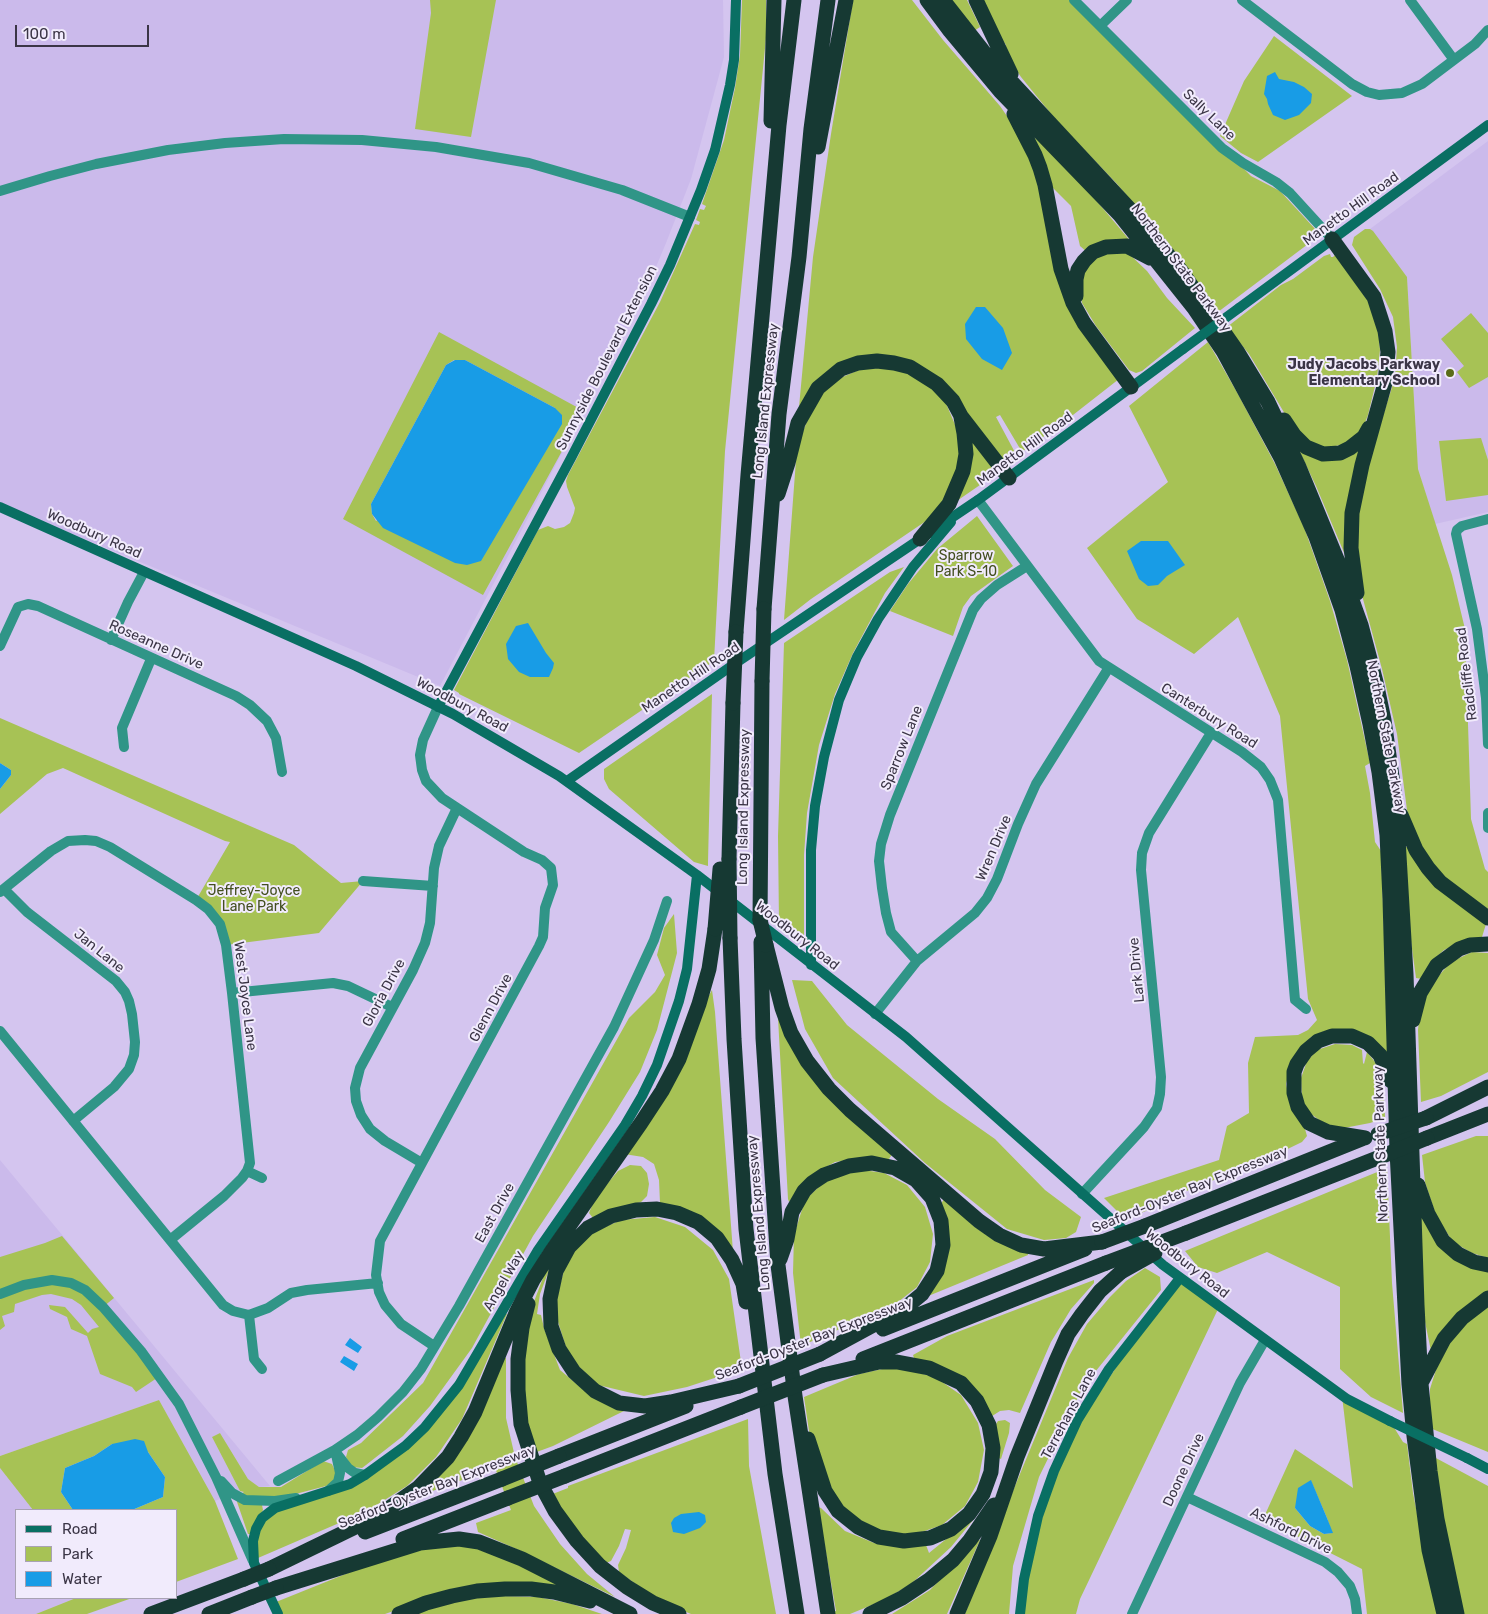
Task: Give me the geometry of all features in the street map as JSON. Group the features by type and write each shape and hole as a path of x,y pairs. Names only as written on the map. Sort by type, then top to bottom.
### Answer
{"highway":[{"path":"768,254 774,0"},
{"name":"Long Island Expressway","path":"794,0 779,125 748,475 736,632 729,840 725,857 734,1048 746,1230 765,1400 796,1609"},
{"name":"Long Island Expressway","path":"828,0 811,129 799,257 779,414 770,517 764,609 759,881 764,1047 778,1265 794,1396 828,1614"},
{"path":"799,257 846,0"},
{"name":"Northern State Parkway","path":"927,0 1000,91 1120,215 1194,308 1223,351 1262,419 1316,538 1342,610 1370,724 1379,772 1387,835 1402,1255 1411,1410 1429,1550 1444,1614"},
{"name":"Northern State Parkway","path":"943,0 1016,87 1140,220 1182,272 1237,351 1268,402 1306,485 1339,564 1361,625 1384,720 1396,805 1403,898 1410,1049 1416,1305 1421,1384 1437,1519 1457,1614"},
{"path":"976,0 1016,87"},
{"path":"1000,91 1021,125 1040,168 1061,269 1073,302 1084,323 1133,386"},
{"path":"1332,239 1374,297 1386,331 1388,366 1382,397 1357,484 1352,513 1352,555 1361,625"},
{"path":"1133,386 1088,322 1078,302 1075,290 1076,278 1078,270 1084,261 1093,252 1106,246 1127,246 1156,261"},
{"path":"770,517 788,463 798,423 818,388 841,369 858,363 877,361 910,367 937,384 953,401 961,416 1009,478"},
{"path":"1268,402 1306,447 1323,454 1340,453 1357,444 1364,437 1374,420"},
{"path":"920,539 949,504 963,471 966,454 961,416"},
{"path":"1396,805 1416,850 1428,868 1440,882 1488,918"},
{"path":"269,1569 378,1516 412,1493 448,1457 461,1437 475,1412 516,1313 533,1280 641,1123 662,1091 679,1059 690,1031 709,969 725,857"},
{"path":"760,920 786,1020 791,1032 807,1061 829,1089 850,1110 979,1221 999,1235 1021,1244 1044,1248 1102,1242"},
{"path":"1410,1049 1420,993 1437,965 1459,949 1470,945 1488,944"},
{"path":"1372,1136 1320,1130 1309,1123 1298,1107 1293,1083 1297,1064 1306,1051 1318,1042 1332,1036 1352,1036 1368,1043 1380,1055 1397,1098"},
{"path":"1426,1118 1488,1087"},
{"name":"Seaford-Oyster Bay Expressway","path":"151,1614 502,1479 1372,1136 1426,1118 1488,1093"},
{"path":"209,1614 1106,1263 1189,1235 1285,1194 1488,1114"},
{"path":"1427,1138 1475,1126 1488,1126"},
{"path":"778,1265 787,1239 792,1212 796,1202 812,1183 835,1170 849,1166 872,1164 895,1168 916,1180 932,1198 941,1221 943,1245 937,1271 922,1294 905,1308 820,1354"},
{"path":"1413,1173 1428,1214 1442,1241 1458,1254 1474,1262 1488,1265"},
{"path":"739,1386 645,1406 620,1403 595,1391 574,1372 559,1349 551,1326 550,1300 556,1271 569,1247 588,1228 611,1216 636,1210 657,1209 677,1213 698,1222 717,1238 732,1260 743,1284 765,1400"},
{"path":"870,1614 902,1598 929,1580 953,1560 987,1518 1002,1491 1017,1457 1068,1334 1100,1291 1122,1272 1189,1235"},
{"path":"551,1252 538,1278 529,1303 522,1328 518,1359 521,1424 529,1452 540,1482 555,1511 576,1541 600,1566 627,1587 653,1603 679,1614"},
{"path":"1421,1384 1444,1339 1462,1318 1488,1298"},
{"path":"794,1396 825,1491 838,1511 858,1528 879,1538 904,1541 930,1538 951,1529 969,1514 984,1494 991,1472 993,1448 990,1425 977,1401 961,1383 929,1368 897,1362 879,1362 822,1375"},
{"path":"957,1614 990,1536 1017,1457"},
{"path":"276,1588 420,1543 459,1539 479,1542 522,1559 630,1614"},
{"path":"399,1614 426,1603 452,1596 477,1591 505,1589 531,1589 577,1596 622,1614"}],"main road":[{"name":"Sunnyside Boulevard Extension","path":"438,707 670,265 701,190 715,150 725,111 734,60 736,0"},
{"name":"Manetto Hill Road","path":"567,781 730,667 960,513 1488,125"},
{"name":"Woodbury Road","path":"0,507 297,639 438,707 482,730 567,781 697,875 906,1038 1180,1278 1347,1400 1488,1469"},
{"path":"811,964 811,850 815,806 824,757 840,700 857,656 878,619 913,566 960,513"},
{"name":"Angel Way","path":"278,1614 254,1563 253,1541 256,1529 262,1518 275,1508 350,1484 365,1476 406,1446 431,1421 459,1385 538,1250 624,1125 642,1096 657,1065 679,1001 687,969 697,875"},
{"name":"Terrehans Lane","path":"1020,1614 1024,1578 1038,1516 1054,1471 1078,1420 1109,1369 1180,1278"}],"street":[{"name":"Sally Lane","path":"1074,0 1222,148 1290,193 1332,239"},
{"path":"1100,26 1127,0"},
{"path":"1242,0 1352,84 1367,92 1389,95 1413,89 1475,44 1488,30"},
{"path":"1410,0 1454,60"},
{"path":"0,192 96,164 168,150 225,143 284,139 362,140 436,147 529,163 622,190 690,216"},
{"name":"Canterbury Road","path":"978,500 1092,654 1108,669 1242,752 1261,767 1270,780 1278,800 1295,1000 1306,1009"},
{"name":"Radcliffe Road","path":"1488,519 1460,527 1456,534 1476,629 1486,698 1488,744"},
{"name":"Sparrow Lane","path":"917,961 892,932 882,888 879,862 880,844 973,610 981,599 997,585 1027,566"},
{"path":"111,640 144,572"},
{"name":"Roseanne Drive","path":"0,646 18,607 28,604 38,606 236,696 267,721 276,738 282,772"},
{"path":"124,748 122,728 151,659"},
{"name":"Wren Drive","path":"875,1014 917,961 975,913 987,898 997,879 1036,784 1108,669"},
{"name":"Glenn Drive","path":"434,1346 400,1324 385,1305 376,1275 380,1241 539,946 543,937 545,908 553,885 551,868 542,860 524,852 457,808 433,790 426,781 420,756 423,740 438,707"},
{"name":"Lark Drive","path":"1082,1194 1144,1127 1156,1108 1160,1094 1161,1077 1141,870 1142,854 1149,833 1210,733"},
{"name":"Gloria Drive","path":"422,1162 385,1141 370,1129 361,1115 356,1101 355,1088 360,1068 413,970 425,943 430,923 432,886 438,846 457,808"},
{"path":"1488,814 1488,828"},
{"name":"West Joyce Lane","path":"2,891 62,844 84,840 96,841 110,847 196,900 214,915 224,934 232,993 250,1164 247,1171"},
{"path":"363,881 432,886"},
{"name":"Jan Lane","path":"2,891 116,981 125,992 129,1001 135,1042 134,1055 129,1069 114,1087 73,1121"},
{"name":"East Drive","path":"278,1481 335,1450 371,1423 403,1392 421,1369 460,1306 614,1026 654,940 667,901"},
{"path":"232,993 333,983 348,986 392,1007"},
{"path":"0,1031 223,1305 233,1311 249,1315 268,1308 291,1293 378,1283"},
{"path":"170,1240 224,1196 247,1171 262,1178"},
{"path":"0,1294 24,1285 52,1280 71,1283 85,1290 103,1307 160,1376 179,1404 216,1476 254,1563"},
{"path":"249,1315 254,1359 262,1369"},
{"name":"Doone Drive","path":"1132,1614 1240,1383 1265,1340"},
{"path":"335,1450 348,1468 365,1476"},
{"path":"328,1491 338,1482 340,1474 335,1450"},
{"path":"216,1476 232,1492 245,1500 275,1501 310,1497"},
{"name":"Ashford Drive","path":"1187,1497 1325,1562 1338,1572 1350,1586 1355,1599 1357,1614"}],"shaded area":[{"path":"0,0 723,0 724,57 691,179 666,243 643,298 440,686 0,504"},
{"name":"Judy Jacobs Parkway Elementary School","path":"1488,141 1488,512 1435,524 1418,469 1407,277 1370,229"},
{"path":"0,1160 270,1486 259,1487 248,1479 220,1433 212,1437 240,1491 215,1501 159,1400 0,1456"},
{"path":"0,1468 32,1509 15,1509 15,1599 74,1599 36,1614 0,1614"}],"green space":[{"path":"430,0 496,0 471,137 415,129 431,13"},
{"path":"742,0 766,0 766,38 725,451 714,661 579,753 454,690 538,530 548,526 555,529 570,523 575,508 567,487 568,475 660,302 695,224 699,225 700,222 696,220 700,209 704,210 706,206 702,204 724,140 735,88 740,55"},
{"path":"853,0 912,0 943,40 1000,106 1018,132 1034,163 1053,255 1119,379 1022,452 1000,415 996,417 1018,458 1007,464 942,382 853,358 799,407 813,257"},
{"path":"949,0 967,0 980,27 974,31"},
{"path":"979,0 1077,0 1251,176 1280,191 1316,230 1316,233 1312,235 1316,238 1218,312 1169,245 1117,184 1056,120 1021,77 1002,49 1006,45 987,19"},
{"path":"1274,36 1352,96 1258,162 1241,153 1220,136 1244,81"},
{"path":"1026,131 1043,144 1090,193 1132,243 1088,253 1080,246 1071,206 1048,183"},
{"path":"1365,229 1373,231 1407,277 1418,469 1452,575 1465,629 1471,819 1485,869 1488,872 1488,912 1443,880 1412,831 1407,810 1397,734 1360,588 1355,549 1362,481 1395,378 1397,347 1393,317 1380,289 1352,245 1354,237"},
{"path":"1125,250 1147,271 1167,298 1195,328 1142,371 1136,373 1129,370 1096,326 1082,303 1078,283 1095,256"},
{"path":"1330,254 1331,257 1335,255 1369,302 1378,328 1380,350 1377,378 1368,415 1361,433 1350,443 1321,449 1297,434 1249,354 1227,327 1281,285 1293,279 1324,256"},
{"path":"1471,313 1488,333 1488,377 1469,388 1457,372 1464,366 1441,339"},
{"path":"439,332 584,411 483,595 343,519","holes":["454,360 465,360 555,408 376,521 372,514 371,504 446,365"]},
{"path":"1208,342 1275,464 1304,527 1330,601 1347,660 1370,763 1365,766 1375,842 1381,851 1388,1041 1387,1059 1325,1031 1311,1037 1293,1058 1286,1084 1291,1108 1305,1129 1307,1136 1302,1142 1269,1158 1169,1198 1151,1209 1125,1219 1104,1198 1219,1160 1227,1126 1249,1113 1248,1063 1255,1037 1298,1035 1308,1030 1317,1020 1308,999 1280,716 1238,617 1194,654 1137,619 1087,548 1168,482 1129,406"},
{"path":"894,367 923,380 945,401 959,434 960,466 949,498 926,521 811,599 784,620 796,460 801,436 815,402 831,382 861,369"},
{"path":"1481,438 1488,460 1488,495 1446,501 1439,441"},
{"path":"975,440 995,468 995,473 951,505 971,441"},
{"path":"1296,444 1306,455 1361,448 1345,555 1316,486"},
{"name":"Sparrow Park S-10","path":"977,516 1013,566 971,596 963,607 953,636 890,611 908,584 937,549"},
{"path":"904,567 885,593 853,653 835,694 819,745 807,813 804,855 804,937 799,937 800,940 779,924 778,836 784,643 890,572"},
{"path":"712,694 708,866 694,862 609,789 604,779 604,769"},
{"name":"Jeffrey-Joyce Lane Park","path":"0,718 294,845 341,883 363,881 319,933 226,945 224,934 196,900 230,842 63,768 47,774 0,814 0,789 11,775 11,770 0,763"},
{"path":"1405,847 1410,847 1486,924 1482,937 1462,942 1444,950 1430,963 1422,979 1416,978 1410,934"},
{"path":"674,914 677,953 657,1030 640,1072 533,1236 472,1348 430,1406 403,1436 366,1465 362,1468 352,1467 346,1457 348,1450 361,1443 423,1383 629,1018 655,992 665,975 657,955 664,928"},
{"path":"1472,952 1488,953 1488,1072 1441,1096 1421,1102 1418,1030 1420,1011 1431,980 1434,981 1451,962"},
{"path":"792,980 812,981 847,1025 938,1099 995,1139 1045,1190 1081,1217 1076,1232 1066,1238 1044,1240 1007,1229 925,1163 833,1078 805,1029"},
{"path":"712,990 733,1252 660,1203 659,1180 654,1164 643,1157 624,1154"},
{"path":"778,1018 796,1054 893,1153 887,1162 863,1158 835,1162 810,1176 789,1202 788,1199"},
{"path":"1335,1044 1352,1045 1362,1050 1364,1064 1367,1052 1375,1062 1383,1079 1385,1117 1373,1120 1370,1123 1344,1128 1326,1125 1311,1114 1302,1101 1301,1078 1307,1061 1317,1050"},
{"path":"1476,1136 1488,1136 1488,1258 1472,1253 1453,1242 1436,1216 1425,1182 1422,1155"},
{"path":"630,1165 641,1166 647,1173 649,1184 647,1196 641,1202 593,1218 589,1213 595,1198 618,1171"},
{"path":"1387,1168 1392,1283 1403,1413 1371,1397 1340,1369 1340,1287 1267,1252 1217,1273 1198,1267 1185,1251"},
{"path":"856,1169 884,1173 907,1185 925,1207 933,1234 930,1262 917,1287 893,1306 801,1346 793,1273 794,1235 805,1200 827,1179"},
{"path":"944,1199 975,1227 997,1242 1028,1251 1028,1255 921,1299 940,1271 939,1207"},
{"path":"1420,1200 1430,1231 1488,1270 1488,1291 1431,1351 1424,1317"},
{"path":"655,1217 685,1227 713,1250 729,1279 742,1369 687,1387 644,1396 598,1385 569,1357 554,1309 566,1262 587,1235 621,1220"},
{"path":"62,1236 114,1298 103,1307 160,1376 136,1392 132,1387 100,1374 87,1336 71,1329 67,1317 50,1309 49,1305 65,1307 88,1333 92,1329 99,1327 81,1305 72,1299 51,1294 15,1304 14,1312 2,1316 5,1326 0,1330 0,1257"},
{"path":"1145,1268 1160,1277 1161,1290 1083,1387 1039,1477 1013,1566 1009,1614 965,1614 986,1556 1068,1358 1087,1324 1110,1297 1126,1281"},
{"path":"546,1270 549,1270 540,1294 537,1314 541,1315 560,1370 585,1391 626,1410 553,1446 534,1453 521,1390 530,1312"},
{"path":"1180,1278 1219,1307 1080,1599 1076,1614 1023,1614 1033,1548 1056,1471 1085,1415 1147,1320"},
{"path":"1094,1280 1094,1283 1071,1309 1051,1342 1020,1413 1009,1410 1000,1411 989,1418 982,1400 914,1358 913,1355 947,1336"},
{"path":"1488,1304 1488,1452 1430,1428 1430,1389 1439,1360 1458,1330"},
{"path":"504,1313 507,1314 462,1419 436,1457 407,1486 367,1511 258,1558 257,1539 261,1525 271,1515 284,1508 343,1490 427,1427"},
{"path":"503,1357 506,1358 506,1418 515,1457 534,1506 560,1544 587,1574 615,1597 478,1532 476,1523 511,1510 495,1468 408,1500 442,1468"},
{"path":"887,1368 903,1369 935,1377 961,1395 978,1423 984,1450 978,1482 965,1506 942,1525 916,1534 885,1534 842,1510 827,1488 809,1431 804,1397 859,1374"},
{"path":"1342,1396 1390,1421 1403,1442 1407,1444 1413,1493 1437,1614 1367,1614 1362,1569 1263,1519 1295,1449 1353,1488","holes":["1311,1481 1332,1533 1324,1534 1310,1526 1295,1508"]},
{"path":"159,1400 215,1501 238,1559 178,1581 178,1509 134,1509 163,1497 165,1477 148,1452 112,1444 94,1456 65,1468 61,1492 72,1509 32,1509 0,1468 0,1456"},
{"path":"748,1419 749,1466 776,1614 691,1614 658,1600 619,1572 618,1565 626,1548 631,1530 625,1529 611,1561 606,1563 598,1559 550,1495 568,1488 568,1486"},
{"path":"1005,1420 1010,1423 1009,1433 1001,1459 994,1456 994,1427 998,1421"},
{"path":"220,1433 248,1479 259,1487 281,1487 323,1461 332,1464 336,1473 335,1479 326,1486 288,1496 254,1497 239,1495 244,1492 240,1491 212,1437"},
{"path":"1434,1457 1488,1486 1488,1614 1464,1614 1445,1542"},
{"path":"236,1499 262,1505 263,1510 250,1534 248,1534"},
{"path":"818,1507 845,1531 874,1543 903,1547 926,1545 929,1553 966,1523 974,1519 951,1547 911,1584 884,1600 850,1614 823,1614 836,1611"},
{"path":"980,1540 947,1614 892,1614 930,1590"},
{"path":"472,1544 549,1578 560,1588 431,1598 385,1614 281,1614 276,1602 353,1571 421,1548"},
{"path":"502,1596 538,1597 572,1604 602,1614 415,1614 442,1604"},
{"path":"74,1599 129,1599 87,1614 36,1614"}],"water":[{"path":"1275,72 1279,79 1294,82 1312,94 1311,103 1299,115 1285,120 1273,115 1264,94 1267,76"},
{"path":"976,307 985,307 1003,328 1012,353 1002,370 982,359 966,339 965,324"},
{"path":"455,360 465,360 555,408 562,415 562,424 481,561 467,565 455,563 383,528 372,514 371,504 446,365"},
{"path":"1141,541 1168,541 1185,565 1167,576 1158,585 1148,586 1139,579 1127,551"},
{"path":"528,623 554,663 549,677 530,677 519,672 508,659 506,644 516,626"},
{"path":"0,763 11,770 11,775 0,789"},
{"path":"350,1338 362,1347 358,1353 345,1345"},
{"path":"344,1356 358,1364 354,1371 340,1362"},
{"path":"135,1439 144,1441 148,1452 165,1477 163,1497 134,1509 72,1509 61,1492 65,1468 94,1456 112,1444"},
{"path":"1311,1480 1333,1533 1324,1534 1310,1526 1295,1508 1298,1488"},
{"path":"699,1512 705,1515 706,1522 700,1528 684,1534 673,1532 671,1523 674,1518 681,1514"}],"place":[{"name":"Judy Jacobs Parkway Elementary School","path":"1450,373"}]}
